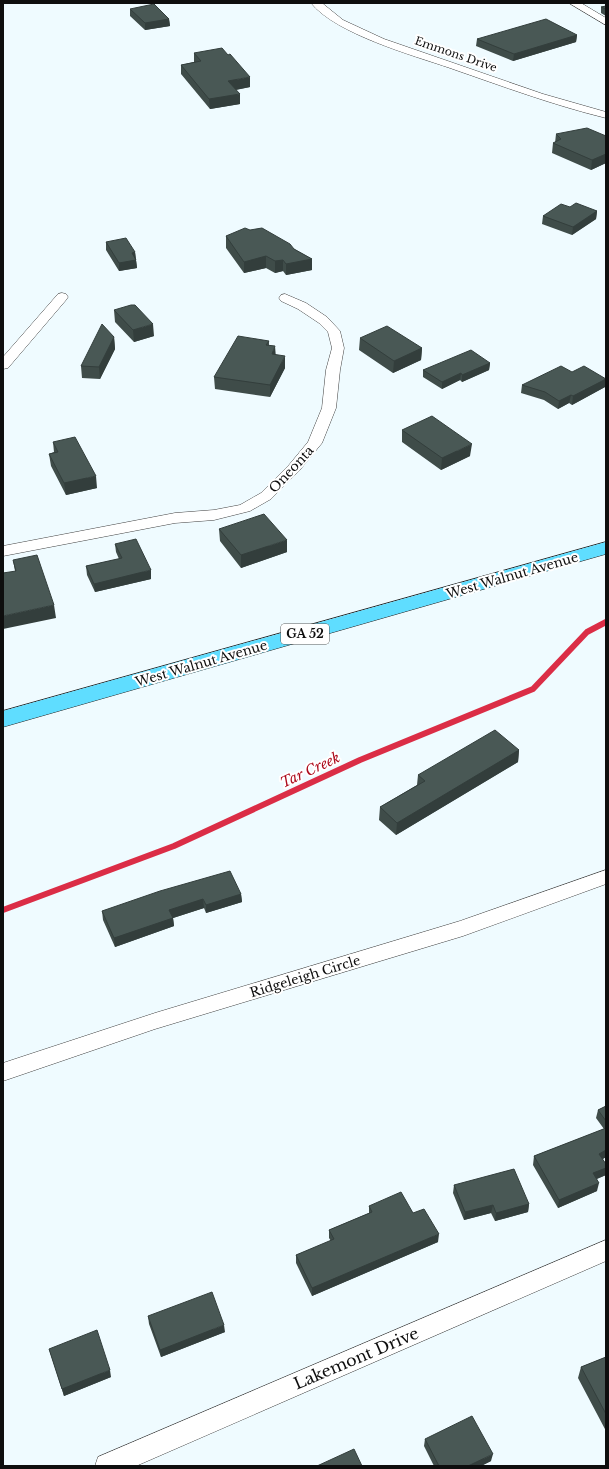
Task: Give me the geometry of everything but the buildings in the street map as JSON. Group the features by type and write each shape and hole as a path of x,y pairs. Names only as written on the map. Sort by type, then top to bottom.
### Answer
{"main road":[{"name":"West Walnut Avenue","path":"3,719 606,548"}],"street":[{"name":"Emmons Drive","path":"316,3 340,22 382,41 539,96 603,113"},
{"path":"574,3 606,22"},
{"path":"3,365 62,297"},
{"name":"Oneonta","path":"3,551 175,518 214,516 244,508 266,496 294,468 315,443 329,408 333,370 338,348 334,331 323,320 302,306 285,298"},
{"name":"Ridgeleigh Circle","path":"3,1072 155,1021 463,928 606,878"},
{"name":"Lakemont Drive","path":"114,1465 606,1250"}],"waterway":[{"name":"Tar Creek","path":"3,910 174,846 360,760 533,689 587,632 606,622"}]}
